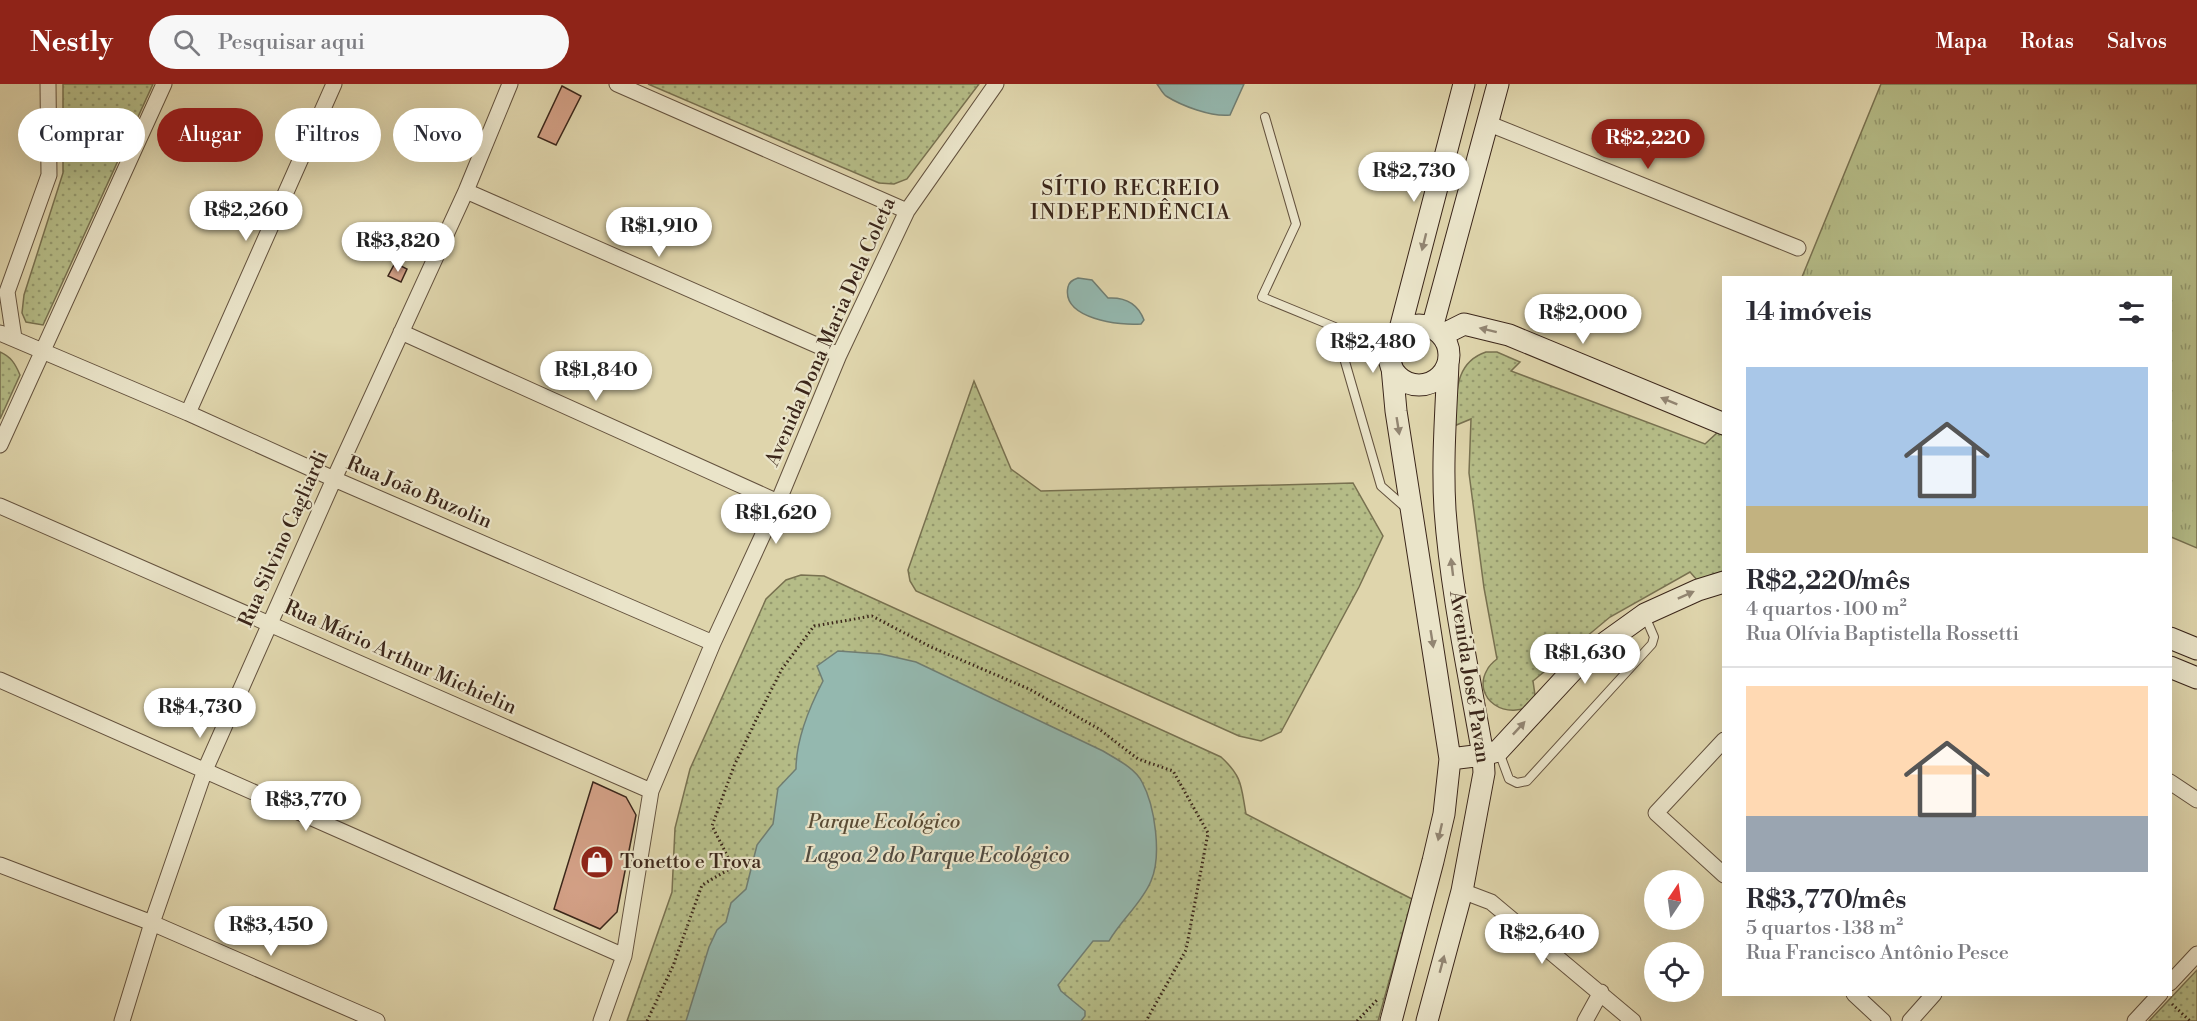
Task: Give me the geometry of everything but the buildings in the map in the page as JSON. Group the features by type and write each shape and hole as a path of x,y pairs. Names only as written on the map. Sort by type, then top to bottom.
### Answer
{"street":[{"path":"7,336 4,292 49,175 48,84"},
{"path":"0,445 164,84"},
{"path":"188,412 334,84"},
{"name":"Rua Silvino Cagliardi","path":"122,1021 152,923 205,770 334,479 466,191 510,84"},
{"path":"617,84 907,211"},
{"name":"Avenida Dona Maria Dela Coleta","path":"601,1021 624,956 651,791 713,643 778,502 840,355 907,211 996,84"},
{"path":"1399,333 1464,84"},
{"path":"1437,331 1498,84"},
{"path":"1487,123 1798,248"},
{"path":"466,191 840,355"},
{"path":"1437,331 1448,344 1450,353 1444,373 1427,384 1416,385 1406,382 1392,367 1390,349 1399,333 1415,325 1437,331 1464,324 1509,335 1722,423"},
{"path":"401,332 778,502"},
{"name":"Rua João Buzolin","path":"7,336 188,412 334,479 713,643"},
{"name":"Avenida José Pavan","path":"1427,1021 1462,891 1484,773 1491,753 1454,584 1445,510 1448,363"},
{"name":"Avenida José Pavan","path":"1391,1021 1444,814 1450,759 1396,411 1392,367"},
{"name":"Rua Mário Arthur Michielin","path":"0,506 651,791"},
{"path":"1450,759 1491,753 1585,657 1645,614 1698,590 1722,583"},
{"path":"2172,639 2197,649"},
{"path":"2172,668 2197,678"},
{"path":"0,680 624,956"},
{"path":"1722,742 1656,813 1722,873"},
{"path":"2172,783 2197,800"},
{"path":"0,865 152,923 377,1021"},
{"path":"1462,891 1491,902 1633,1021"},
{"path":"2172,981 2197,954"},
{"path":"1585,1021 1600,992"},
{"path":"1856,996 1883,1021"},
{"path":"1910,1021 1932,996"},
{"path":"2135,1021 2164,998"}],"lane":[{"path":"1264,117 1296,224 1262,297 1335,327 1381,486 1413,514"},
{"path":"1491,753 1509,779 1517,783 1527,781 1652,644 1654,637 1645,614"}],"path":[{"path":"646,1021 673,966 702,885 733,867 712,826 734,766 782,669 814,626 872,616 931,647 1029,689 1099,729 1138,759 1173,771 1208,833 1186,950 1146,1021"},
{"path":"1357,1021 1379,998"},
{"path":"2164,998 2190,1021"}],"green space":[{"path":"63,84 153,84 142,108 63,108"},
{"path":"648,84 979,84 907,179 894,184 879,183"},
{"path":"1881,84 2197,84 2197,548 2172,537 2172,276 1802,276"},
{"path":"63,162 117,162 43,325 26,322 22,313 24,295 63,173"},
{"path":"0,352 12,361 20,375 0,419"},
{"path":"1486,352 1497,352 1520,362 1511,371 1705,444 1718,432 1722,434 1722,571 1697,580 1690,572 1610,617 1533,681 1536,702 1525,708 1514,710 1495,705 1484,690 1483,680 1487,670 1497,659 1484,588 1469,473 1471,419 1454,426 1457,392 1462,372 1475,357"},
{"path":"974,381 1011,469 1041,491 1353,483 1383,536 1359,587 1281,732 1261,741 1239,736 916,591 910,581 908,570"},
{"name":"Parque Ecológico","path":"801,575 824,576 1221,757 1237,777 1242,789 1246,814 1412,899 1378,1021 627,1021 672,892 675,828 690,769 766,599 786,580"},
{"path":"2197,970 2197,1021 2149,1021"}],"water":[{"path":"1157,84 1244,84 1230,115 1222,115 1206,113 1180,103 1166,96"},
{"path":"1078,278 1092,280 1108,298 1125,300 1130,303 1144,320 1141,324 1120,324 1083,313 1074,307 1068,298 1069,284"},
{"name":"Lagoa 2 do Parque Ecológico","path":"838,651 881,654 916,662 1103,751 1125,764 1139,777 1147,792 1156,831 1154,871 1142,897 1109,941 1093,941 1058,985 1061,991 1085,1011 1085,1016 1081,1021 686,1021 709,947 717,930 726,922 731,903 746,889 757,845 773,824 778,788 796,769 798,746 804,724 823,681 817,666"}],"place":[{"name":"Tonetto e Trova","path":"597,862"}],"district":[{"name":"SÍTIO RECREIO INDEPENDÊNCIA","path":"1131,201"}]}
